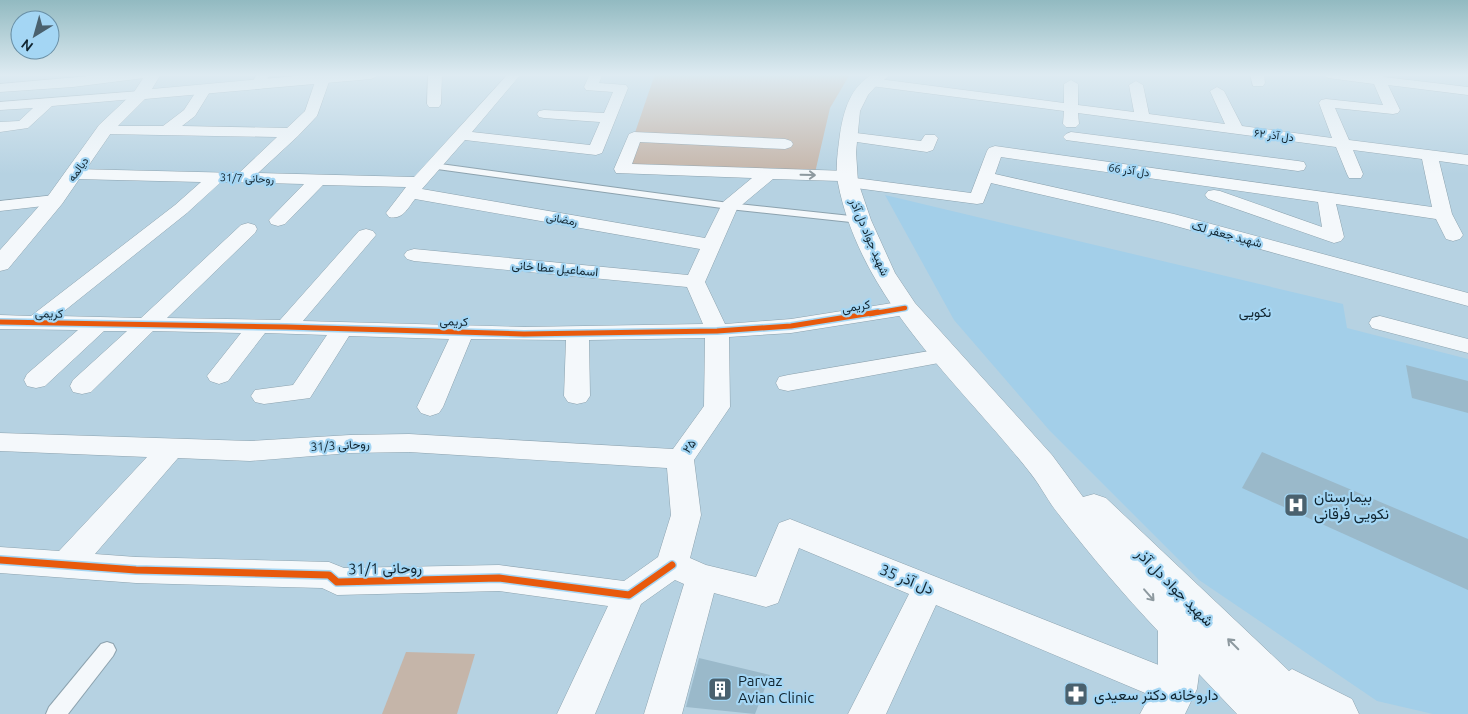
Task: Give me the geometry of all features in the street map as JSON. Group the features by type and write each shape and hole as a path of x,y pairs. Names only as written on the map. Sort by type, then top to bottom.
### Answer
{"main road":[{"name":"دیالمه","path":"0,264 55,200 105,130 128,107"},
{"name":"شهید جواد دل آذر","path":"854,107 848,137 848,179 860,220 883,273 905,308 1040,463 1071,506 1178,626 1266,714"},
{"name":"شهید جواد دل آذر","path":"1040,463 1087,500 1256,668 1306,714"},
{"path":"1169,702 1180,670 1178,626"},
{"path":"1256,668 1337,714"}],"street":[{"path":"0,127 23,125 42,107"},
{"path":"165,130 190,113 193,107"},
{"path":"243,178 293,133 312,113 314,107"},
{"path":"395,212 485,107"},
{"path":"584,107 611,112"},
{"path":"460,135 594,150 597,149 613,107"},
{"name":"دل آذر ۶۲","path":"1034,107 1071,109 1468,160"},
{"path":"1140,107 1142,118"},
{"path":"1224,107 1236,130"},
{"path":"1328,107 1355,174"},
{"path":"1367,107 1393,110 1392,107"},
{"path":"1071,109 1075,163"},
{"path":"544,114 611,112"},
{"path":"1172,122 1182,151"},
{"path":"105,130 293,133"},
{"path":"1072,137 1298,166 1283,136"},
{"path":"785,144 634,137 622,168 848,179"},
{"path":"848,137 927,147 930,138"},
{"name":"دل آذر 66","path":"848,179 977,199 995,151 1443,214"},
{"path":"1429,155 1443,214 1453,235"},
{"name":"روحانی 31/7","path":"75,174 319,179 415,187"},
{"path":"717,331 696,282 729,206 768,174"},
{"path":"37,322 181,209 217,177"},
{"name":"شهید جعفر لک","path":"985,177 1086,198 1255,241 1468,300"},
{"path":"278,220 319,179"},
{"name":"رمضانی","path":"415,187 712,245"},
{"path":"1214,195 1334,237 1326,198"},
{"path":"0,206 55,200"},
{"path":"82,386 248,229"},
{"path":"286,327 366,236"},
{"name":"اسماعیل عطا خانی","path":"414,255 696,282"},
{"name":"کریمی","path":"0,322 259,326 463,332 717,331 792,326 905,308"},
{"path":"1380,323 1468,346"},
{"path":"36,380 98,324"},
{"path":"219,376 259,326"},
{"path":"264,396 301,392 343,328"},
{"name":"۲۵","path":"663,714 687,571 686,514 680,459 717,407 717,331"},
{"path":"430,407 463,332"},
{"path":"578,333 578,396"},
{"path":"788,383 947,355"},
{"name":"روحانی 31/3","path":"0,442 250,451 350,444 408,443 680,459"},
{"path":"67,564 170,449"},
{"name":"دل آذر 35","path":"687,571 766,593 790,531 928,588 1169,702"},
{"name":"روحانی 31/1","path":"0,560 136,570 329,575 336,582 499,578 629,595"},
{"path":"576,714 629,595 687,571"},
{"path":"868,714 928,588"}],"lane":[{"path":"433,166 729,206 860,220"},
{"path":"56,714 107,650"}],"shaded area":[{"path":"644,107 830,107 814,177 624,165"},
{"name":"بیمارستان نکویی فرقانی","path":"885,195 1343,304 1347,328 1468,359 1468,714 1433,714 1377,701 1199,580 1050,431 954,320"},
{"path":"406,652 475,654 457,714 382,714"}],"building":[{"path":"1406,365 1468,381 1468,413 1412,398"},
{"path":"1262,452 1468,539 1468,590 1242,488"},
{"name":"Parvaz Avian Clinic","path":"699,658 770,675 755,714 686,707"}],"cycle path":[{"path":"0,322 286,327 524,334 717,331 791,326 905,308"},
{"path":"0,560 136,570 329,575 337,582 499,578 629,595 672,565"}],"place":[{"name":"بیمارستان نکویی فرقانی","path":"1296,505"},
{"name":"Parvaz Avian Clinic","path":"720,689"},
{"name":"داروخانه دکتر سعیدی","path":"1076,694"}],"district":[{"name":"نکویی","path":"1255,312"}]}
